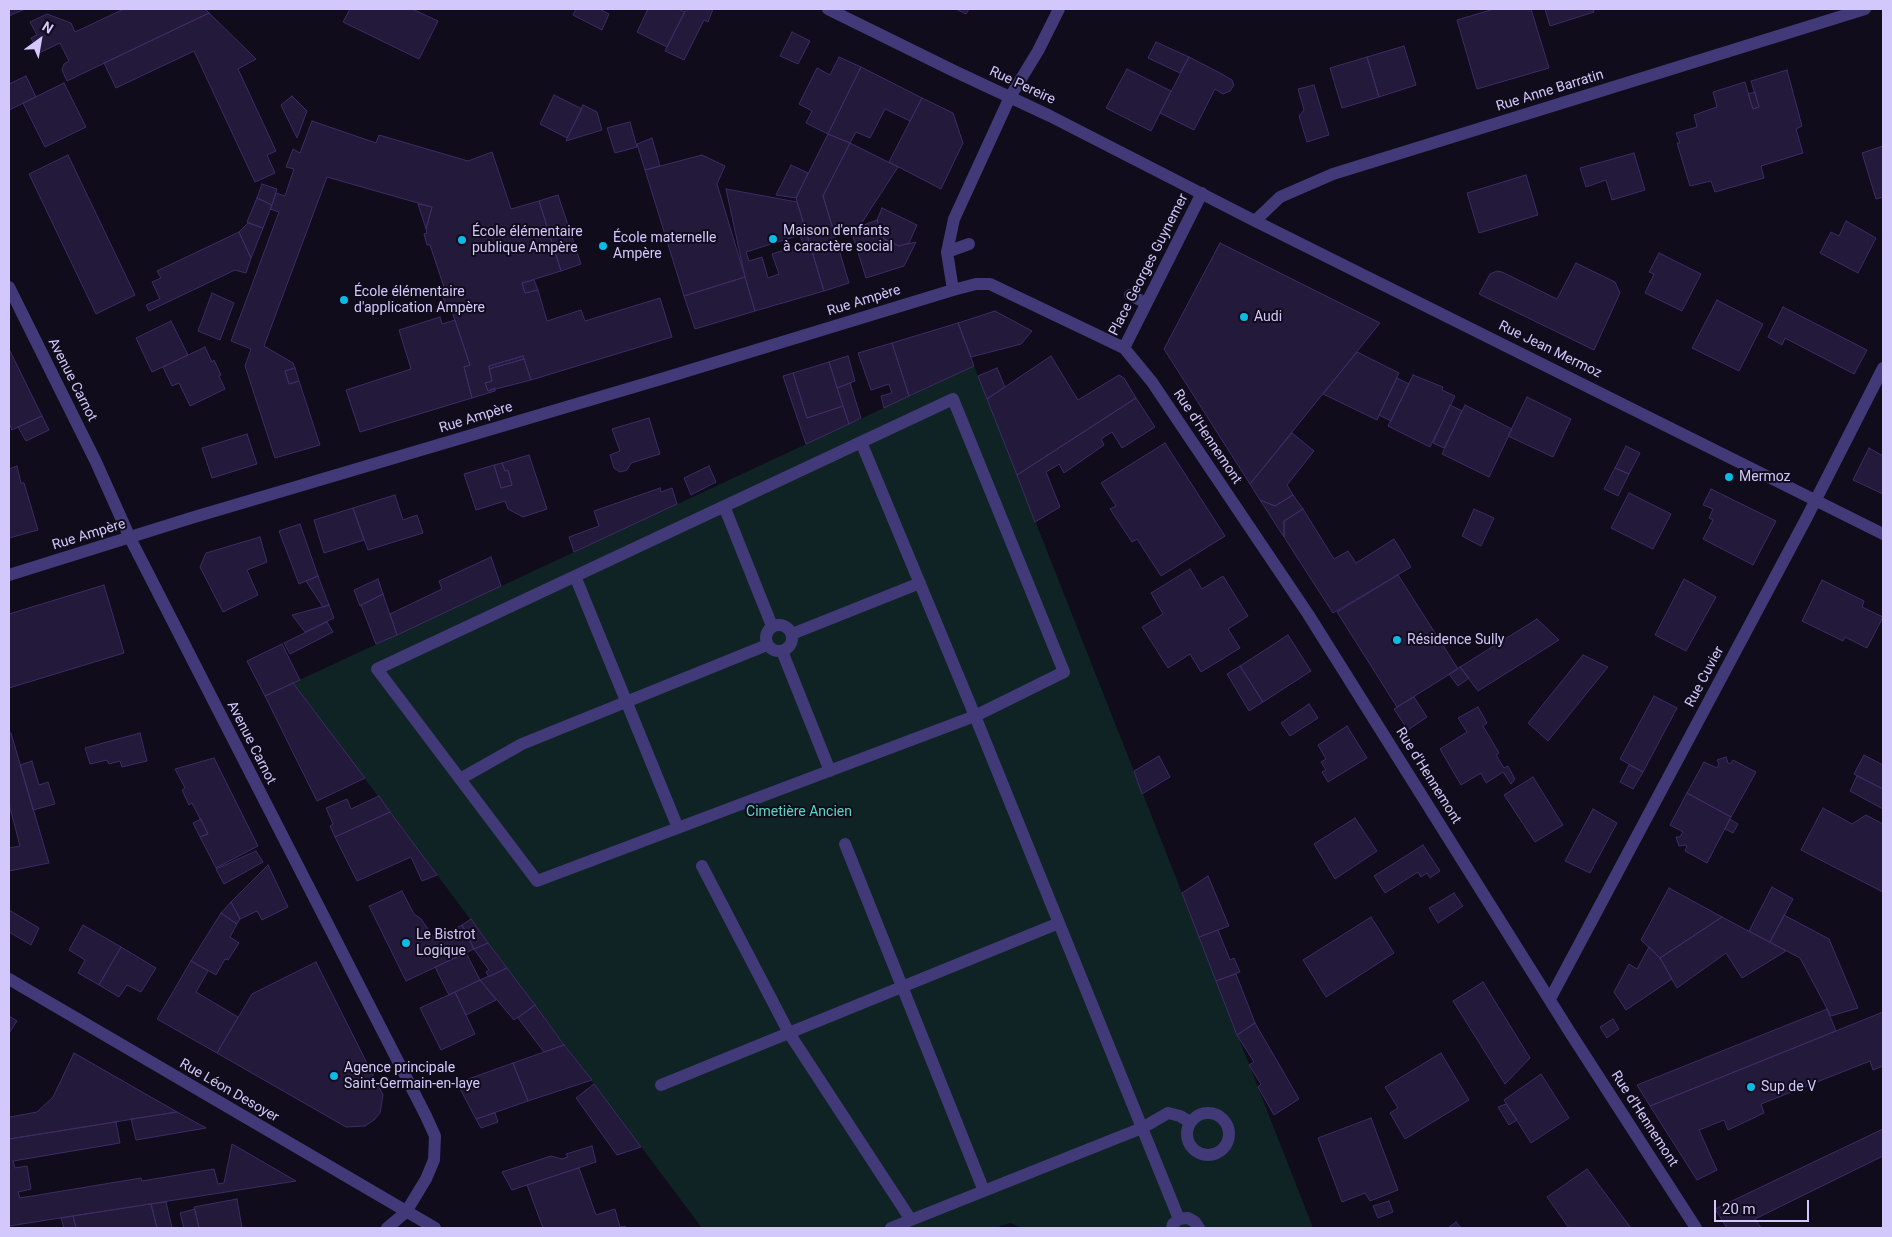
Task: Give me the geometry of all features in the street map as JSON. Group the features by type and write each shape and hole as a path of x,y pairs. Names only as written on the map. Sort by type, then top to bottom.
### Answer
{"street":[{"name":"Rue Pereire","path":"828,9 1202,193"},
{"path":"953,290 947,252 954,219 1010,97 1038,50 1059,9"},
{"name":"Rue Anne Barratin","path":"1255,221 1280,197 1333,174 1865,9"},
{"name":"Rue Jean Mermoz","path":"1202,193 1883,534"},
{"name":"Place Georges Guynemer","path":"953,290 976,284 990,284 1124,348 1202,193"},
{"path":"947,252 969,244"},
{"name":"Avenue Carnot","path":"9,287 96,462 130,538 432,1129 434,1136 434,1160 423,1184 406,1212 387,1228"},
{"name":"Rue Ampère","path":"9,575 182,521 652,382 953,290"},
{"path":"1130,295 1146,303"},
{"name":"Rue d'Hennemont","path":"1124,348 1152,382 1308,614 1571,1034 1696,1228"},
{"name":"Rue Cuvier","path":"1550,999 1816,500 1883,368"},
{"path":"954,399 1064,672 975,716 537,881 377,669 861,442 954,399"},
{"path":"861,442 975,716 1142,1128 1176,1224 1188,1218 1195,1222 1199,1228"},
{"path":"724,506 772,626"},
{"path":"575,576 678,828"},
{"path":"792,634 920,583"},
{"path":"778,624 784,626 792,634 792,642 788,648 782,651 771,649 767,645 766,635 772,626 778,624"},
{"path":"460,779 522,744 767,645"},
{"path":"782,651 830,771"},
{"path":"845,844 984,1191"},
{"path":"702,866 789,1033 911,1220"},
{"path":"662,1085 1059,923"},
{"name":"Rue Léon Desoyer","path":"9,979 434,1228"},
{"path":"891,1228 1142,1128 1168,1112 1190,1122"}],"green space":[{"name":"Cimetière Ancien","path":"974,366 1313,1228 1023,1228 1010,1223 995,1228 702,1228 293,683"}],"building":[{"path":"9,9 25,9 9,16"},
{"path":"124,9 205,9 209,13 67,81 62,70 64,64 69,61 60,43 39,53 31,38 37,35 30,22 47,14 71,23 75,32"},
{"path":"350,9 412,9 438,21 419,59 343,22"},
{"path":"576,9 602,9 609,14 602,30 573,15"},
{"path":"648,9 678,9 685,12 667,47 637,32"},
{"path":"686,9 713,9 708,22 704,20 684,60 665,51"},
{"path":"956,9 969,9 966,14"},
{"path":"1494,9 1531,9 1549,68 1477,89 1457,20"},
{"path":"1545,9 1593,9 1594,12 1550,26"},
{"path":"209,13 256,59 238,69 276,151 267,155 275,173 255,182 194,51 116,88 104,63"},
{"path":"792,32 810,41 798,64 780,56"},
{"path":"1156,42 1189,57 1180,73 1148,58"},
{"path":"1404,46 1416,85 1379,97 1367,57"},
{"path":"839,57 861,67 828,134 806,123 812,111 799,104 817,68 830,75"},
{"path":"1189,57 1232,80 1234,85 1230,91 1223,94 1215,89 1194,130 1160,113"},
{"path":"1367,57 1379,97 1342,108 1330,68"},
{"path":"861,67 922,98 910,121 885,109 870,138 856,132 850,143 828,134"},
{"path":"1127,69 1171,91 1151,131 1106,108"},
{"path":"1787,70 1802,126 1796,129 1803,153 1761,166 1764,178 1715,192 1711,181 1690,186 1677,143 1680,143 1676,133 1697,127 1694,115 1717,107 1713,92 1745,82 1753,109 1759,107 1751,81"},
{"path":"26,76 36,97 9,110 9,84"},
{"path":"64,83 86,127 45,147 23,103"},
{"path":"1314,85 1329,135 1307,142 1299,116 1304,110 1298,89"},
{"path":"1755,92 1759,107 1753,109 1748,94"},
{"path":"554,95 582,109 567,138 540,124"},
{"path":"292,96 307,111 297,138 281,105"},
{"path":"922,98 953,113 963,143 941,189 889,162"},
{"path":"583,105 597,112 602,130 566,141"},
{"path":"312,121 376,143 379,135 468,161 492,152 511,209 539,201 561,271 522,283 525,293 538,290 547,321 581,310 585,321 660,298 672,337 531,380 523,356 489,366 492,381 485,383 488,391 495,388 495,391 472,398 464,367 470,365 450,306 446,307 442,294 446,293 430,245 427,245 424,234 427,233 426,229 432,207 327,177 264,346 293,363 295,368 285,371 289,384 299,381 320,445 275,458 245,366 251,349 231,341 279,212 270,209 276,193 285,196 294,169 286,167 293,149 300,153"},
{"path":"630,122 637,147 615,153 607,128"},
{"path":"828,134 850,143 823,196 849,283 824,291 796,198"},
{"path":"652,138 660,166 645,170 637,144"},
{"path":"850,143 898,167 859,227 835,235 823,196"},
{"path":"1883,146 1883,197 1876,199 1862,153"},
{"path":"1634,153 1645,190 1612,200 1606,180 1586,187 1580,168"},
{"path":"68,155 135,295 96,314 29,174"},
{"path":"702,155 725,166 717,184 745,277 684,296 645,170"},
{"path":"791,165 808,173 796,198 776,195"},
{"path":"1526,175 1538,215 1479,233 1467,193"},
{"path":"262,184 277,189 272,205 257,198"},
{"name":"Maison d'enfants à caractère social","path":"726,189 797,202 824,291 755,311 745,277"},
{"path":"558,195 581,264 561,271 539,201"},
{"path":"257,198 272,205 263,228 247,222"},
{"path":"418,204 432,207 426,229"},
{"path":"882,208 917,225 909,243 899,246 884,239 877,220"},
{"path":"877,220 884,239 899,246 916,242 904,266 866,278 851,230"},
{"path":"1846,221 1876,238 1858,273 1820,253 1831,232 1839,236"},
{"path":"248,223 263,228 251,258 239,232"},
{"path":"239,232 251,258 246,273 235,270 149,311 146,305 160,299 152,282 161,278 157,271"},
{"path":"800,235 803,244 772,254 779,274 768,278 762,257 749,261 746,252"},
{"path":"1220,243 1380,323 1250,484 1164,349"},
{"path":"1659,253 1701,274 1682,311 1645,293 1654,274 1649,272"},
{"path":"1576,263 1615,282 1620,293 1594,350 1479,294 1490,274 1497,271 1557,299"},
{"path":"745,277 755,311 695,329 684,296"},
{"path":"534,280 538,290 525,293 522,283"},
{"path":"212,293 234,303 220,340 198,331"},
{"path":"1717,300 1763,324 1739,371 1692,348"},
{"path":"1783,307 1867,350 1854,374 1785,338 1782,345 1768,337"},
{"path":"995,311 1032,331 1021,344 971,357 958,323"},
{"path":"440,317 442,324 455,320 470,365 464,367 472,398 360,432 346,390 411,369 399,330"},
{"path":"171,321 188,355 152,372 136,338"},
{"path":"958,323 974,366 909,396 892,343"},
{"path":"892,343 909,396 884,408 881,396 892,393 889,384 871,390 858,353"},
{"path":"205,347 212,362 214,360 225,389 190,406 179,383 172,386 163,367"},
{"path":"9,349 42,416 12,430 9,423"},
{"path":"1357,352 1399,373 1377,420 1323,394"},
{"path":"523,356 524,359 489,369 489,366"},
{"path":"848,356 855,381 837,388 829,362"},
{"path":"1051,356 1078,400 1119,375 1124,378 1136,398 1017,475 987,399"},
{"path":"524,359 531,380 488,391 485,383 492,381 489,369"},
{"path":"829,362 843,406 807,418 793,373"},
{"path":"295,368 299,381 289,384 285,371"},
{"path":"997,368 1005,387 987,399 978,376"},
{"path":"793,373 807,418 843,406 849,424 806,444 783,376"},
{"path":"1413,375 1443,387 1442,390 1455,396 1430,447 1388,426"},
{"path":"1397,378 1409,384 1391,421 1379,415"},
{"path":"850,383 861,418 849,424 837,388"},
{"path":"1527,397 1571,419 1553,457 1508,436"},
{"path":"1136,398 1155,427 1122,448 1112,432 1101,439 1104,445 1064,473 1059,464 1046,472 1060,507 1035,522 1017,475"},
{"path":"1450,405 1462,411 1444,448 1433,443"},
{"path":"1465,405 1512,429 1489,477 1442,454"},
{"path":"42,416 49,430 26,441 18,427"},
{"path":"649,418 660,454 631,463 627,470 620,472 614,468 610,455 620,451 612,429"},
{"path":"1292,433 1314,451 1287,485 1293,495 1275,506 1260,500 1250,484"},
{"path":"247,434 257,464 212,478 202,448"},
{"path":"1165,443 1225,536 1161,576 1137,539 1132,542 1110,509 1116,506 1101,483"},
{"path":"1626,446 1640,453 1629,474 1615,468"},
{"path":"1869,448 1883,456 1883,494 1853,480"},
{"path":"529,455 547,509 523,517 508,509 505,501 476,510 464,474 494,465 501,488 512,485 508,470 505,471 502,463"},
{"path":"502,463 505,471 508,470 512,485 501,488 494,465"},
{"path":"17,466 38,530 9,538 9,469"},
{"path":"709,466 716,482 691,495 684,478"},
{"path":"1615,468 1629,474 1618,496 1604,489"},
{"path":"660,488 661,492 672,488 677,504 574,552 569,537 599,526 594,511"},
{"path":"1711,489 1776,521 1753,565 1703,539 1713,520 1709,518 1713,509 1703,505"},
{"path":"1629,493 1671,514 1653,549 1611,528"},
{"path":"395,495 403,520 417,515 423,533 368,550 353,508"},
{"path":"1293,495 1303,509 1284,521 1284,537 1260,500 1275,506"},
{"path":"353,508 364,540 324,553 314,520"},
{"path":"1303,509 1334,559 1348,551 1356,563 1394,539 1411,567 1333,613 1284,537 1284,521"},
{"path":"1474,509 1494,518 1481,546 1462,536"},
{"path":"300,524 318,576 299,584 279,531"},
{"path":"260,537 267,562 247,570 258,595 223,612 200,567 206,553"},
{"path":"491,557 501,586 397,635 390,614 442,589 439,581"},
{"path":"1190,569 1202,589 1223,576 1248,616 1228,629 1240,648 1201,672 1190,654 1168,668 1142,627 1163,614 1151,593"},
{"name":"Résidence Sully","path":"1398,575 1458,669 1397,707 1337,612"},
{"path":"318,576 329,605 323,607 306,581"},
{"path":"378,579 383,594 360,606 354,590"},
{"path":"1684,579 1716,597 1686,651 1655,635"},
{"path":"1822,580 1864,601 1862,607 1883,617 1867,648 1845,637 1843,641 1802,621"},
{"path":"104,585 124,653 9,688 9,614"},
{"path":"383,594 397,635 376,644 361,605"},
{"path":"329,605 334,618 305,632 292,615"},
{"path":"1537,619 1559,640 1478,691 1460,667"},
{"path":"327,622 333,632 290,654 284,643"},
{"path":"1288,635 1311,671 1263,702 1240,666"},
{"path":"282,644 300,680 265,696 247,661"},
{"path":"1583,655 1608,667 1548,741 1528,723"},
{"path":"1240,666 1263,702 1249,711 1227,674"},
{"path":"1460,667 1469,678 1458,686 1449,674"},
{"path":"293,683 365,778 317,801 265,696"},
{"path":"1654,696 1677,708 1643,772 1620,759"},
{"path":"1414,697 1427,717 1408,730 1394,709"},
{"path":"1309,704 1318,718 1290,736 1281,723"},
{"path":"1478,707 1487,723 1483,726 1499,753 1496,755 1504,768 1508,766 1515,779 1511,784 1503,772 1486,783 1481,773 1461,785 1440,749 1467,732 1458,718"},
{"path":"1347,726 1367,758 1328,782 1322,772 1326,770 1321,762 1326,759 1318,745"},
{"path":"9,733 11,733 49,863 9,871 9,848 20,846 9,804"},
{"path":"140,733 147,761 122,767 120,761 109,764 107,760 90,764 85,748"},
{"path":"1864,755 1883,765 1883,789 1854,774"},
{"path":"1159,756 1170,777 1142,794 1134,771"},
{"path":"1726,757 1730,764 1733,760 1756,772 1731,817 1687,793 1704,762 1717,768 1719,764 1717,760"},
{"path":"214,758 258,846 216,868 200,837 208,834 192,803 189,805 182,790 185,788 175,769"},
{"path":"32,761 39,785 48,782 55,804 33,810 20,765"},
{"path":"1629,765 1643,772 1633,789 1620,782"},
{"path":"1857,776 1883,789 1883,809 1850,791"},
{"path":"1533,777 1563,825 1535,842 1504,795"},
{"path":"1687,793 1731,817 1707,863 1685,851 1687,846 1679,846 1676,837 1680,837 1683,832 1670,825"},
{"path":"379,796 390,812 335,837 330,826 333,824 326,808 347,799 351,809"},
{"path":"1823,808 1852,824 1866,815 1883,824 1883,892 1801,850"},
{"path":"1593,809 1617,823 1590,873 1565,861"},
{"path":"390,812 437,875 422,881 411,857 357,881 335,837"},
{"path":"1355,818 1377,851 1335,879 1314,844"},
{"path":"201,819 208,834 200,837 193,823"},
{"path":"1730,819 1738,824 1733,833 1725,829"},
{"path":"1423,845 1440,871 1430,878 1427,873 1421,877 1418,872 1385,893 1374,876"},
{"path":"256,851 263,862 224,884 216,869"},
{"path":"268,865 288,907 262,920 257,911 240,919 231,902"},
{"path":"1208,876 1229,926 1199,937 1182,893"},
{"path":"1772,887 1793,899 1770,942 1749,931"},
{"path":"1669,888 1722,917 1660,958 1641,940"},
{"path":"402,891 414,914 421,919 435,939 462,925 474,949 406,981 369,906"},
{"path":"1454,893 1463,906 1438,923 1429,908"},
{"path":"231,902 240,919 237,924 221,913"},
{"path":"9,910 39,928 31,945 9,932"},
{"path":"221,913 237,924 230,937 239,943 228,960 225,959 216,975 191,961"},
{"path":"1784,915 1829,939 1858,1008 1831,1016 1800,958 1770,942"},
{"path":"1371,917 1394,953 1326,997 1303,960"},
{"path":"1722,917 1786,951 1742,978 1726,953 1677,988 1660,958"},
{"path":"471,919 488,943 474,949 462,925"},
{"path":"83,925 121,947 99,985 78,973 85,960 69,950"},
{"path":"1218,930 1230,960 1234,958 1240,972 1216,981 1199,937"},
{"path":"488,943 507,968 489,977 486,972 489,970 474,949"},
{"path":"121,947 156,968 141,992 127,985 119,997 99,985"},
{"path":"1649,947 1660,958 1672,979 1626,1010 1614,992 1629,964 1637,969"},
{"path":"466,953 480,980 449,995 435,967"},
{"path":"191,961 208,971 196,992 238,1017 217,1053 157,1019"},
{"path":"316,962 383,1095 380,1113 365,1126 346,1127 217,1053 252,994"},
{"path":"507,968 535,1005 514,1020 480,980"},
{"path":"1236,974 1255,1023 1237,1035 1216,981"},
{"path":"480,980 496,1000 466,1015 455,992"},
{"path":"1483,982 1530,1058 1505,1084 1453,1001"},
{"path":"455,992 475,1034 441,1050 420,1008"},
{"path":"535,1005 564,1045 544,1052 518,1018"},
{"path":"1827,1009 1836,1031 1650,1106 1637,1085"},
{"name":"Sup de V","path":"1883,1012 1883,1066 1873,1070 1870,1061 1761,1104 1764,1113 1728,1130 1724,1120 1699,1130 1717,1170 1697,1180 1650,1106"},
{"path":"9,1016 17,1021 9,1033"},
{"path":"1613,1019 1619,1029 1607,1038 1600,1027"},
{"path":"1255,1023 1299,1099 1274,1115 1258,1087 1261,1084 1249,1065 1254,1062 1237,1035"},
{"path":"564,1045 592,1080 528,1101 513,1063"},
{"path":"74,1053 177,1112 9,1139 10,1117 37,1112 53,1097"},
{"path":"1441,1053 1469,1100 1405,1139 1390,1113 1398,1108 1385,1087"},
{"path":"513,1063 528,1101 476,1119 457,1083"},
{"path":"1541,1074 1569,1118 1531,1143 1504,1100"},
{"path":"594,1084 641,1147 617,1155 576,1098"},
{"path":"1506,1104 1517,1120 1509,1125 1498,1107"},
{"path":"177,1112 206,1128 136,1140 131,1119"},
{"path":"495,1113 498,1122 481,1128 476,1119"},
{"path":"1371,1118 1398,1190 1370,1201 1365,1193 1342,1202 1318,1138"},
{"path":"116,1122 120,1143 13,1161 15,1168 27,1166 31,1189 18,1192 20,1198 141,1178 142,1181 214,1169 218,1184 224,1183 232,1144 296,1181 9,1226 9,1139"},
{"path":"1883,1129 1883,1156 1755,1219 1761,1228 1727,1228 1715,1209"},
{"path":"592,1146 596,1162 512,1190 502,1172 551,1156 562,1159 568,1157 566,1154"},
{"path":"579,1168 596,1215 615,1209 620,1227 625,1226 626,1228 543,1228 527,1185"},
{"path":"1587,1169 1631,1228 1569,1228 1547,1197"},
{"path":"237,1199 242,1228 199,1228 194,1207"},
{"path":"1389,1201 1393,1212 1378,1218 1373,1206"},
{"path":"166,1202 172,1228 157,1228 151,1204"},
{"path":"151,1204 157,1228 76,1228 73,1216"},
{"path":"195,1209 199,1228 184,1228 180,1213"},
{"path":"73,1216 76,1228 64,1228 61,1218"},
{"path":"1456,1222 1461,1228 1448,1228"}],"place":[{"name":"Maison d'enfants à caractère social","path":"773,239"},
{"name":"École élémentaire publique Ampère","path":"462,240"},
{"name":"École maternelle Ampère","path":"603,246"},
{"name":"École élémentaire d'application Ampère","path":"344,300"},
{"name":"Audi","path":"1244,317"},
{"name":"Mermoz","path":"1729,477"},
{"name":"Résidence Sully","path":"1397,640"},
{"name":"Le Bistrot Logique","path":"406,943"},
{"name":"Agence principale Saint-Germain-en-laye","path":"334,1076"},
{"name":"Sup de V","path":"1751,1087"}]}
